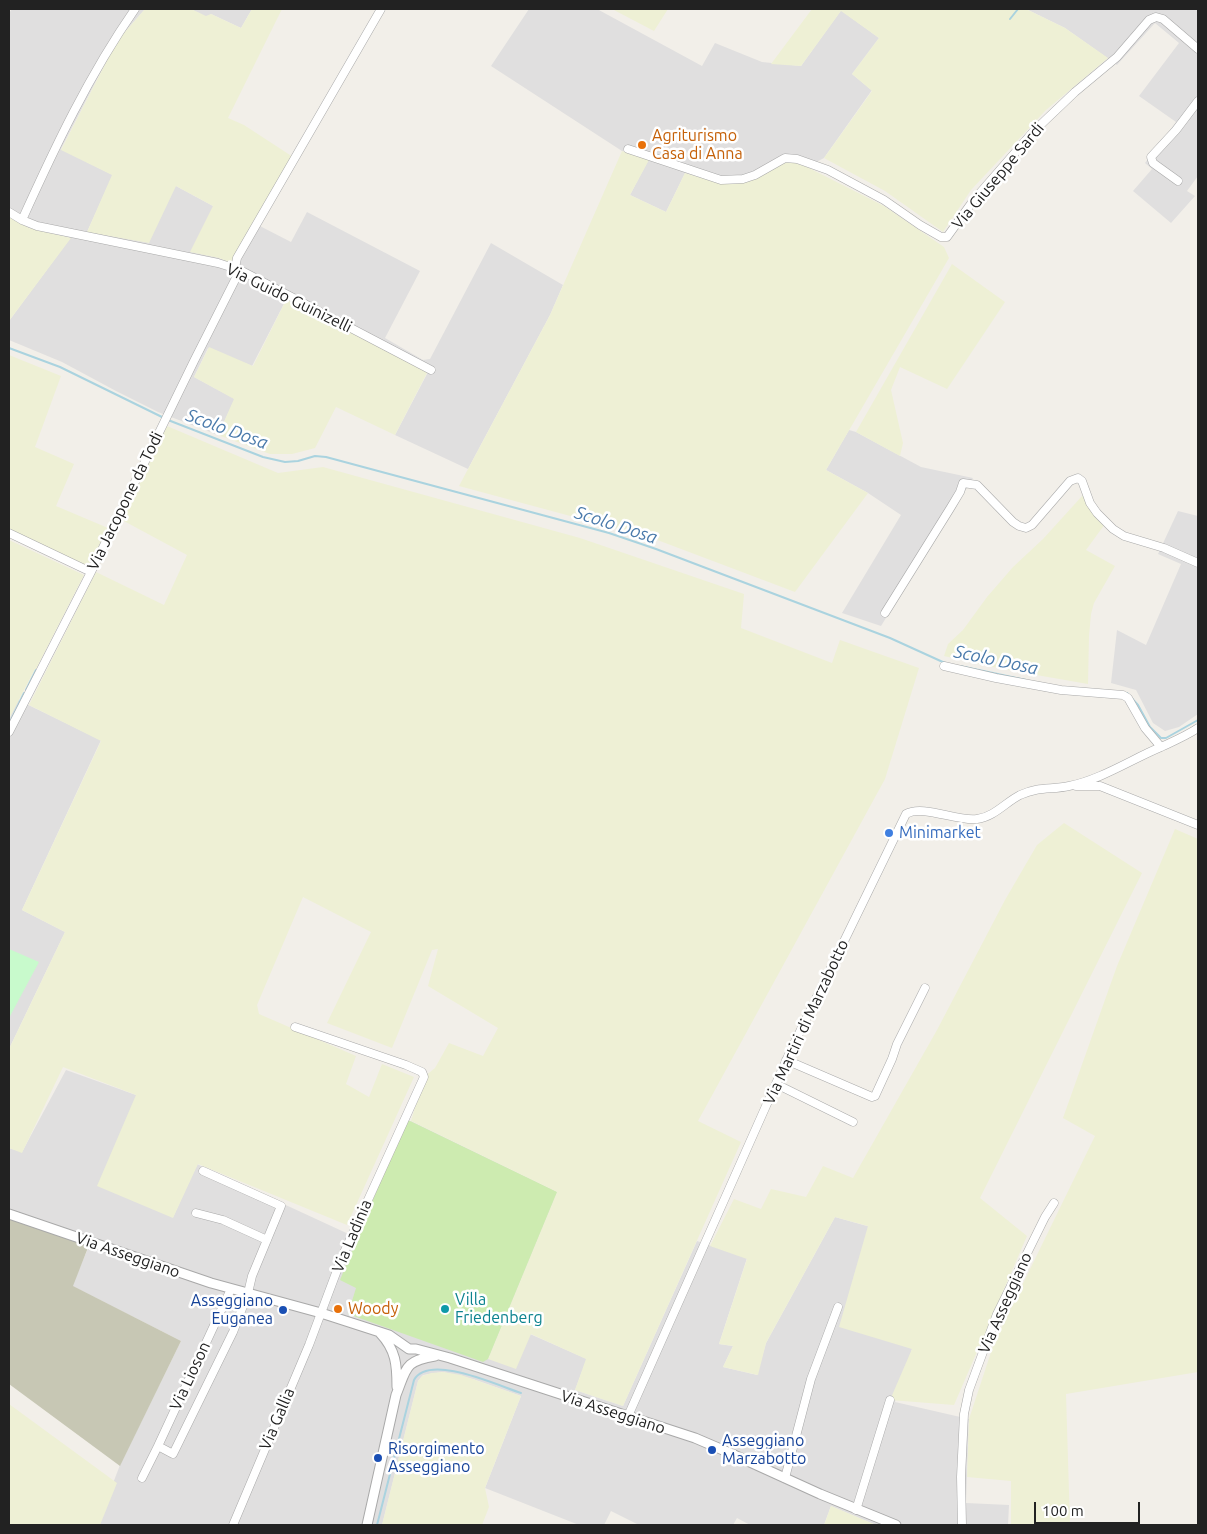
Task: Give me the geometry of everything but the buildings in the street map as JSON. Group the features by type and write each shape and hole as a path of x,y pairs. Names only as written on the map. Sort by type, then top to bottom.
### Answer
{"street":[{"path":"22,220 60,136 114,39 135,9"},
{"name":"Via Jacopone da Todi","path":"9,732 91,572 238,269 236,258 381,9"},
{"path":"1152,9 1156,17 1163,19 1198,49"},
{"name":"Via Giuseppe Sardi","path":"628,149 721,180 743,179 785,158 797,159 828,170 884,200 920,226 941,237 947,237 973,201 1034,131 1075,92 1108,65 1146,23 1156,17"},
{"path":"1178,181 1153,163 1151,157 1176,130 1198,101"},
{"name":"Via Guido Guinizelli","path":"9,212 37,226 218,263 238,269 431,370"},
{"path":"885,613 960,492 963,483 977,485 1013,522 1018,526 1026,528 1032,525 1070,481 1078,478 1085,485 1090,503 1097,513 1114,529 1124,536 1164,548 1198,563"},
{"path":"9,533 91,572"},
{"path":"944,666 1061,690 1123,695 1128,698 1145,728 1161,746"},
{"name":"Via Martiri di Marzabotto","path":"628,1416 786,1060 906,814 911,811 920,811 976,820 990,815 1020,795 1040,788 1069,786 1097,776 1161,746 1184,738 1198,728"},
{"path":"1094,785 1097,776"},
{"path":"1069,786 1094,785 1198,825"},
{"path":"786,1060 872,1097 875,1096 900,1037 925,988"},
{"name":"Via Ladinia","path":"295,1027 406,1065 422,1072 424,1077 342,1257 321,1313"},
{"path":"776,1084 853,1122"},
{"path":"158,1446 174,1454 233,1332 252,1276 281,1206 203,1171"},
{"name":"Via Asseggiano","path":"962,1525 961,1477 964,1414 969,1390 997,1314 1045,1217 1054,1203"},
{"path":"196,1213 223,1220 267,1240"},
{"name":"Via Asseggiano","path":"9,1214 231,1289 321,1313 380,1332 393,1337 407,1349 416,1349 438,1355 708,1443 856,1510 896,1525"},
{"name":"Via Lioson","path":"142,1478 231,1289"},
{"path":"785,1478 811,1379 838,1306"},
{"name":"Via Gallia","path":"233,1525 321,1313"},
{"path":"380,1332 396,1360 402,1366 438,1355"},
{"path":"366,1525 396,1395 411,1363 413,1354 407,1349 398,1351 396,1360 396,1395"},
{"path":"856,1510 890,1400"}],"shaded area":[{"path":"12,9 145,9 117,41 61,149 113,175 87,232 176,186 213,206 219,258 232,263 233,258 254,223 291,242 307,212 420,271 385,338 423,360 430,359 491,243 563,285 550,315 468,469 395,435 428,372 287,298 252,366 208,348 194,377 235,399 218,435 158,412 62,362 9,340 9,321 70,238 29,228 9,217 9,13"},
{"path":"145,9 191,9 206,16 211,14 241,28 252,9 282,9 228,118 244,125 293,157 233,258 233,264 219,258 190,252 213,206 176,186 149,243 87,232 112,175 61,150 117,41"},
{"path":"191,9 252,9 241,28 211,14 206,17"},
{"path":"529,9 597,9 702,66 715,43 762,62 801,66 841,10 879,38 852,74 872,90 824,158 807,167 797,163 736,183 708,180 685,173 666,212 630,195 648,160 622,151 491,66"},
{"path":"612,9 668,9 654,31"},
{"path":"812,9 1026,9 1065,28 1108,58 1046,110 971,190 943,232 885,191 824,158 872,91 852,74 879,38 841,11 801,66 771,64"},
{"path":"1026,9 1198,9 1198,176 1187,191 1195,196 1171,223 1133,191 1152,169 1145,163 1176,122 1139,96 1179,43 1155,23 1117,65 1065,28"},
{"path":"622,151 649,160 630,195 666,212 685,173 708,180 736,183 748,180 789,161 807,167 884,206 944,247 949,258 826,470 868,493 795,592 652,538 459,486 550,315"},
{"path":"9,217 29,228 71,238 9,321"},
{"path":"952,264 1005,302 947,389 900,367 891,390 903,443 900,456 856,432"},
{"path":"287,298 428,371 395,435 336,407 315,448 292,454 270,454 218,435 234,399 194,377 209,347 253,366"},
{"path":"9,355 61,376 35,447 74,464 56,506 108,528 88,567 9,530"},
{"path":"167,426 278,473 323,467 580,538 744,594 741,628 832,663 840,640 919,668 885,779 698,1121 741,1142 623,1406 575,1390 586,1359 531,1334 516,1369 488,1359 557,1192 411,1121 424,1077 435,1068 449,1043 483,1056 498,1028 428,986 438,949 432,950 392,1048 327,1023 371,932 303,897 257,1005 259,1014 356,1056 346,1084 369,1097 382,1064 414,1077 347,1225 198,1164 173,1218 97,1186 136,1095 63,1067 22,1153 9,1148 9,1049 65,932 22,910 101,741 29,705 96,572 164,605 187,555 122,520"},
{"path":"849,430 921,467 973,478 881,626 842,613 901,515 868,493 826,470"},
{"path":"1083,495 1090,510 1105,524 1086,550 1115,566 1094,603 1091,614 1088,684 1002,669 944,656 948,644 963,630 987,597 1013,567 1043,539"},
{"path":"1178,511 1198,516 1198,714 1179,727 1165,731 1153,723 1136,690 1111,683 1117,630 1146,645 1181,564 1158,554"},
{"path":"9,540 84,575 9,719"},
{"path":"18,700 101,740 22,910 65,932 9,1049 9,719"},
{"path":"1064,823 1142,873 980,1198 1027,1236 954,1405 890,1400 912,1349 839,1327 868,1226 835,1217 766,1343 758,1375 723,1367 733,1346 719,1344 747,1259 710,1246 734,1199 761,1209 771,1189 806,1197 823,1166 853,1178 937,1030 1005,900 1037,845"},
{"path":"1175,829 1198,839 1198,1372 1066,1394 1070,1525 1011,1525 1011,1481 967,1477 969,1419 994,1343 1095,1136 1063,1118 1117,966"},
{"path":"66,1070 136,1095 173,1217 197,1164 355,1237 411,1121 557,1192 488,1359 530,1334 587,1359 575,1390 623,1406 697,1241 747,1258 719,1344 733,1346 723,1367 757,1375 766,1343 835,1217 874,1228 912,1349 895,1402 969,1419 966,1503 1009,1505 1008,1525 876,1525 831,1506 824,1525 750,1525 737,1518 733,1525 639,1525 611,1511 604,1525 579,1525 485,1488 521,1396 473,1379 443,1372 423,1375 418,1381 382,1525 97,1525 120,1465 181,1341 72,1286 89,1246 9,1217 9,1148 22,1152"},
{"path":"9,1217 89,1245 73,1286 181,1341 120,1466 9,1384"},
{"path":"443,1372 461,1375 521,1396 485,1488 489,1507 482,1525 382,1525 418,1381 422,1376"},
{"path":"9,1404 117,1483 100,1525 9,1525"},
{"path":"831,1506 876,1525 824,1525"}],"green space":[{"path":"9,949 39,962 9,1018"},
{"path":"406,1119 557,1192 488,1359 483,1362 348,1314 356,1288 340,1280"}],"waterway":[{"path":"1010,19 1018,9"},
{"name":"Scolo Dosa","path":"9,348 60,367 164,418"},
{"name":"Scolo Dosa","path":"168,420 263,457 285,462 298,461 315,456 326,457 609,533 890,638 945,663"},
{"name":"Scolo Dosa","path":"960,666 1026,680"},
{"path":"26,690 36,670"},
{"path":"9,724 24,693"},
{"name":"Scolo Dosa","path":"1127,693 1138,705 1150,727 1161,738 1166,738 1198,720"},
{"path":"377,1525 414,1380 422,1373 434,1370 449,1370 521,1393"}],"place":[{"name":"Agriturismo Casa di Anna","path":"642,145"},
{"name":"Minimarket","path":"889,833"},
{"name":"Woody","path":"338,1309"},
{"name":"Villa Friedenberg","path":"445,1309"},
{"name":"Asseggiano Euganea","path":"283,1310"},
{"name":"Asseggiano Marzabotto","path":"712,1450"},
{"name":"Risorgimento Asseggiano","path":"378,1458"}]}
